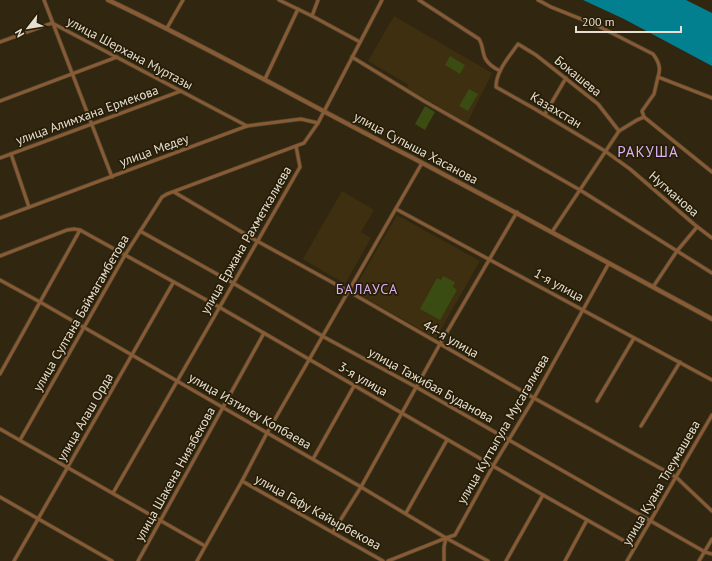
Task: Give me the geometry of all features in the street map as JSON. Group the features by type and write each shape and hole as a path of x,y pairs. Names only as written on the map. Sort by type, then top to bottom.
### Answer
{"street":[{"path":"44,0 112,176"},
{"name":"улица Супыша Хасанова","path":"108,0 167,28 517,212 712,320"},
{"path":"167,28 183,0"},
{"path":"279,0 360,42"},
{"path":"312,16 318,0"},
{"path":"174,192 304,143 318,123 382,0"},
{"path":"419,0 479,39 482,43 485,59 490,65 500,71"},
{"path":"538,0 550,7 596,25 653,54 658,61 660,70 654,94 642,112 644,118 712,172"},
{"path":"265,80 298,9"},
{"name":"улица Шерхана Муртазы","path":"0,42 52,23 247,126"},
{"name":"Бокашева","path":"500,71 518,44 536,55 598,104 619,131"},
{"path":"0,101 117,57"},
{"path":"352,57 424,101 580,190 712,273"},
{"name":"Казахстан","path":"500,71 496,81 496,87 545,114 605,151"},
{"path":"658,77 712,98"},
{"path":"545,114 566,78"},
{"name":"улица Алимхана Ермекова","path":"0,158 181,91"},
{"name":"улица Медеу","path":"0,218 247,126 301,118 318,123"},
{"path":"552,232 619,131 637,120 644,118"},
{"name":"улица Ержана Рахметкалиева","path":"113,493 300,167 296,146"},
{"name":"Нугманова","path":"605,151 630,169 655,192 712,238"},
{"path":"11,154 29,207"},
{"path":"197,561 267,433 324,337 348,291 422,163"},
{"name":"улица Султана Баймагамбетова","path":"20,440 125,255 162,197 174,192"},
{"name":"44-я улица","path":"174,192 676,478 712,511"},
{"name":"1-я улица","path":"396,209 712,380"},
{"path":"333,532 361,487 440,344 517,212"},
{"path":"653,287 677,251 697,227"},
{"path":"0,256 67,230 80,230 0,374"},
{"name":"3-я улица","path":"80,230 219,307 543,496 635,547"},
{"name":"улица Тажибая Буданова","path":"140,231 233,283 324,337 416,387 705,552 712,554"},
{"name":"улица Куттыгула Мусагалиева","path":"388,561 455,535 493,466 534,398 582,309 609,263"},
{"name":"улица Изтилеу Копбаева","path":"0,280 488,561"},
{"name":"улица Алаш Орда","path":"14,561 174,283"},
{"name":"улица Шакена Ниязбекова","path":"138,561 264,333"},
{"path":"597,401 634,338"},
{"path":"641,426 680,362"},
{"path":"313,459 354,386"},
{"name":"улица Куана Тлеумашева","path":"627,561 712,415"},
{"path":"0,429 205,546"},
{"path":"406,513 447,440"},
{"name":"улица Гафу Кайырбекова","path":"242,481 383,561"},
{"path":"506,561 543,496"},
{"path":"0,497 112,561"},
{"path":"565,561 587,520"},
{"path":"444,561 444,547 446,538"},
{"path":"699,561 712,539"}],"shaded area":[{"path":"394,16 492,73 467,123 407,88 409,85 368,61"},
{"path":"342,191 374,210 361,232 371,238 345,284 303,259"},
{"path":"397,215 480,261 436,338 353,291"}],"green space":[{"path":"450,56 465,65 460,74 445,65"},
{"path":"469,89 478,94 468,111 459,106"},
{"path":"425,106 435,112 425,130 415,124"},
{"path":"443,276 455,282 453,287 457,290 440,320 420,309 437,278 441,280"}],"water":[{"path":"583,0 686,0 712,13 712,66 624,19"}],"district":[{"name":"РАКУША","path":"648,151"},
{"name":"БАЛАУСА","path":"367,289"}]}
